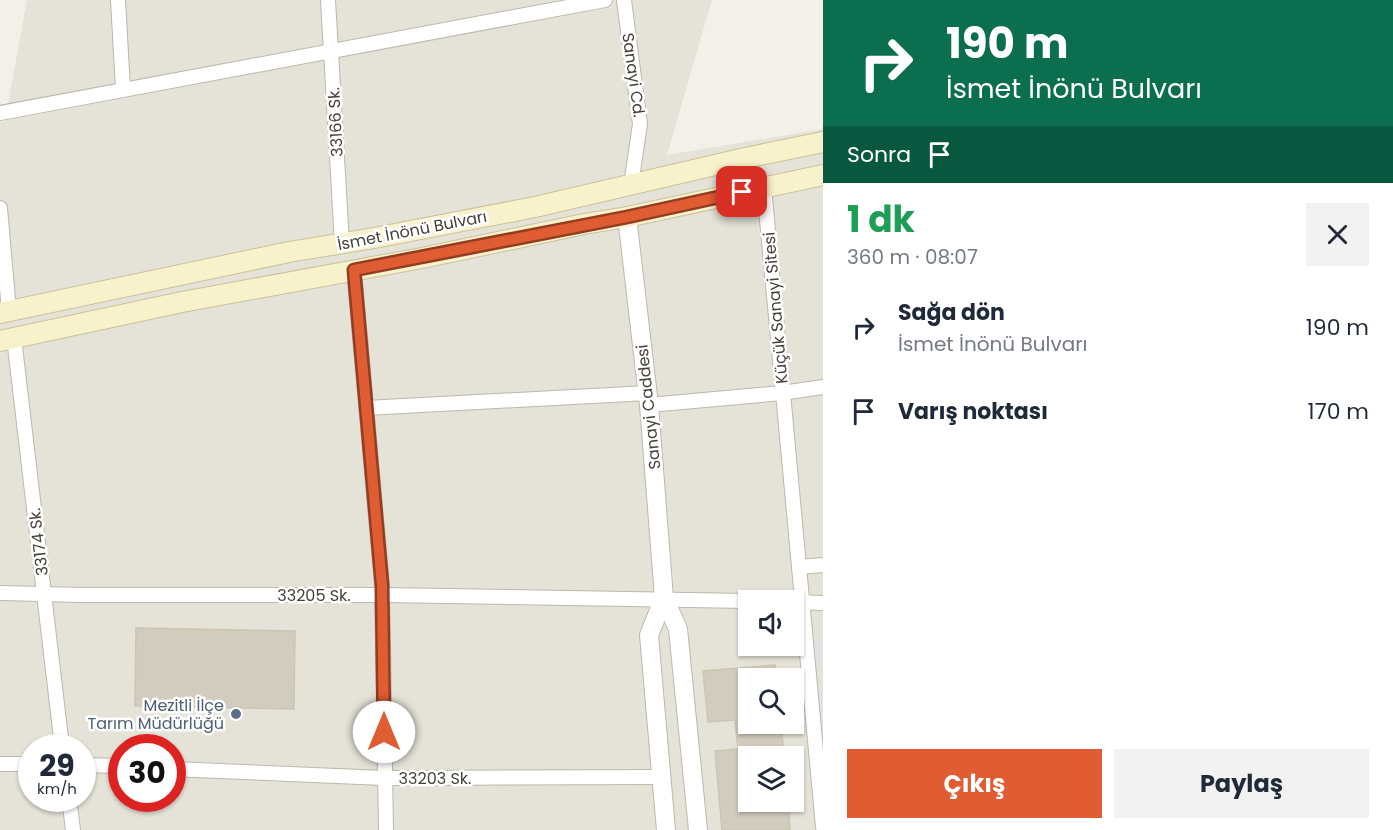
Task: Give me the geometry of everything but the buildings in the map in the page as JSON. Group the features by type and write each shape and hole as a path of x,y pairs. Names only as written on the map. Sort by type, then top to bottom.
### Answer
{"main road":[{"name":"İsmet İnönü Bulvarı","path":"5,312 289,252 535,207 823,142"},
{"name":"İsmet İnönü Bulvarı","path":"7,339 182,302 627,217 823,175"}],"street":[{"path":"118,0 123,89"},
{"name":"33166 Sk.","path":"328,0 342,243"},
{"path":"0,113 604,0"},
{"name":"Sanayi Cd.","path":"624,0 640,124 631,184"},
{"name":"Küçük Sanayi Sitesi","path":"764,187 799,567 798,590"},
{"path":"0,208 5,312"},
{"name":"Sanayi Caddesi","path":"627,217 649,399 664,598 678,629 699,830"},
{"path":"354,270 382,595 386,830"},
{"name":"33174 Sk.","path":"7,339 44,594 60,734"},
{"name":"Küçük Sanayi Sitesi","path":"366,408 782,393 823,387"},
{"path":"799,567 823,565"},
{"name":"33205 Sk.","path":"0,593 382,595 738,601"},
{"name":"Sanayi Caddesi","path":"664,598 649,634 666,830"},
{"path":"804,602 823,603"},
{"name":"Küçük Sanayi Sitesi","path":"804,656 823,827"},
{"path":"0,764 18,764"},
{"name":"33203 Sk.","path":"186,770 384,778 661,777"},
{"path":"71,812 73,830"}],"shaded area":[{"path":"27,0 712,0 667,155 823,129 823,830 0,830 0,122 5,121"},
{"path":"814,636 823,636 823,766"}],"place":[{"name":"Mezitli İlçe Tarım Müdürlüğü","path":"236,714"}],"route":[{"path":"384,732 382,585 354,270 627,217 742,192"}]}
